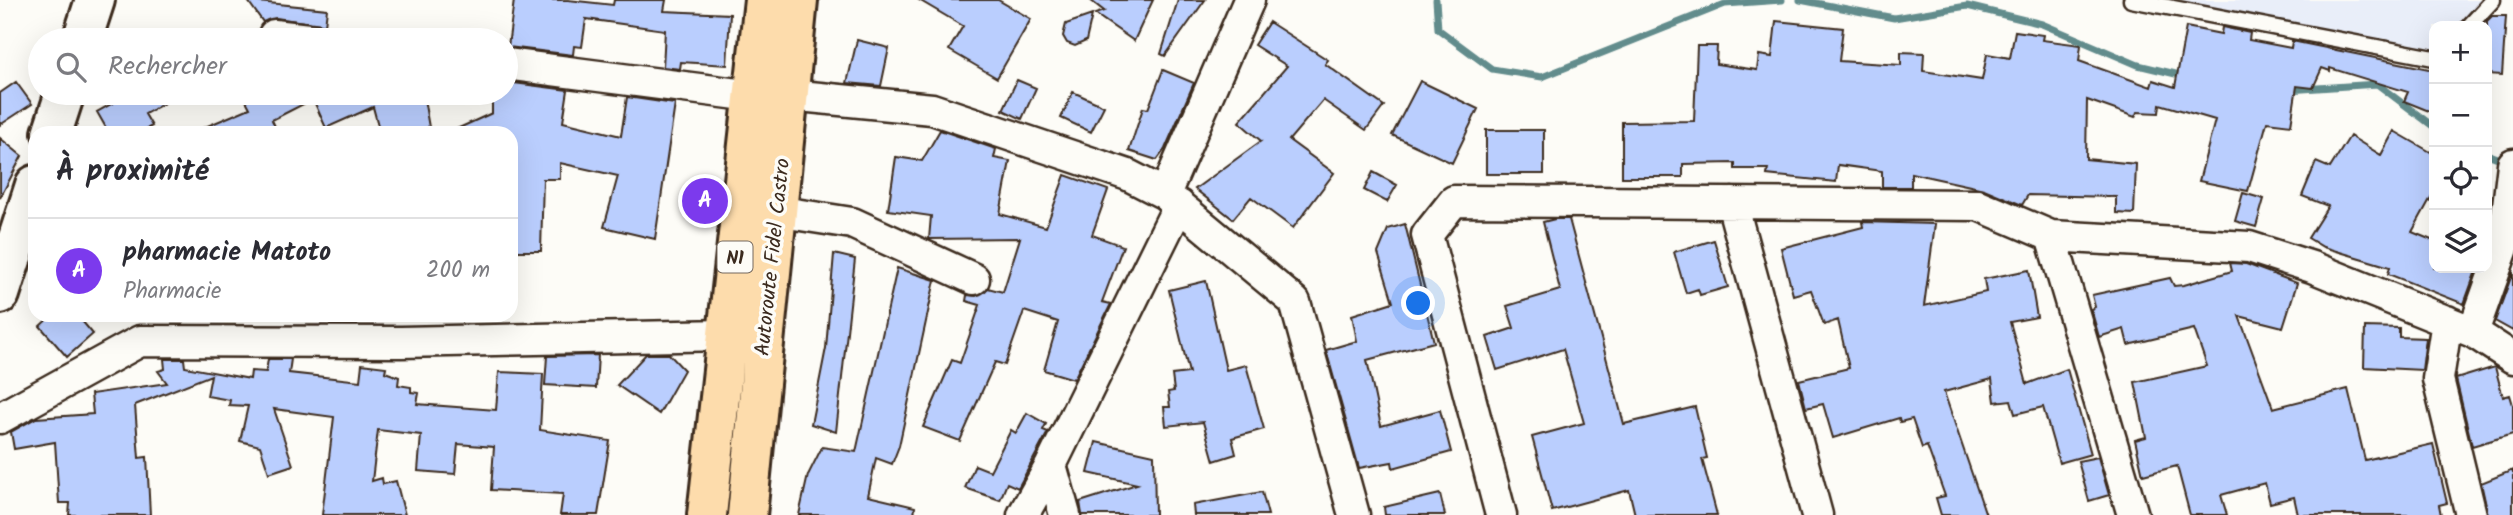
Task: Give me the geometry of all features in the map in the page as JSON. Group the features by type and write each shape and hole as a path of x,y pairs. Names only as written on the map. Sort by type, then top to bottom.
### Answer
{"highway":[{"name":"Autoroute Fidel Castro","path":"747,515 775,211 764,0"},
{"name":"Autoroute Fidel Castro","path":"707,515 726,335 771,95 799,0"}],"street":[{"path":"86,28 95,0"},
{"path":"1023,515 1051,465 1172,200 1249,0"},
{"path":"518,65 771,95 932,109 1128,175 1172,200 1295,302 1354,515"},
{"path":"54,126 61,105"},
{"path":"2472,515 2438,379 2460,326 2503,248 2512,175"},
{"path":"1501,515 1427,234 1454,201 1978,205 2050,236 2249,247 2312,267 2460,326 2513,358"},
{"path":"1732,203 1817,515"},
{"path":"0,293 28,207"},
{"path":"775,211 852,223 974,279"},
{"path":"2050,236 2133,515"},
{"path":"0,418 140,341 401,342 726,335"},
{"path":"1051,465 1065,515"}],"lane":[{"path":"2131,0 2429,57"},
{"path":"2474,21 2493,0"}],"shaded area":[{"path":"2167,0 2487,0 2468,21 2429,21 2429,49"}],"building":[{"path":"514,0 568,0 613,5 614,0 666,0 664,11 730,14 727,65 681,62 680,69 663,67 665,30 586,19 582,47 574,46 573,55 518,48 518,28 510,28"},
{"path":"919,0 998,0 1031,19 997,78 949,50 963,26"},
{"path":"1090,0 1153,0 1134,41 1095,14 1104,11"},
{"path":"1178,0 1205,0 1165,56 1161,54"},
{"path":"248,1 327,9 325,25 276,18 263,22"},
{"path":"1092,15 1086,41 1075,46 1067,43 1063,36 1066,24"},
{"path":"2492,16 2506,16 2502,75 2492,74 2492,21 2487,21"},
{"path":"1776,21 1843,28 1839,61 1901,65 1901,52 1924,53 1923,71 1982,80 1987,54 2010,58 2015,31 2043,35 2042,40 2081,45 2079,61 2151,87 2153,80 2175,87 2186,27 2221,34 2222,27 2250,33 2249,40 2291,48 2292,41 2429,69 2429,111 2404,101 2408,92 2330,68 2330,71 2322,68 2313,88 2297,86 2291,125 2267,122 2248,191 2199,181 2215,120 2160,104 2159,113 2137,112 2135,117 2087,100 2086,159 2136,164 2134,214 2116,213 2116,197 2028,195 2022,205 1984,189 1911,173 1911,187 1882,187 1882,171 1838,165 1836,182 1767,175 1768,169 1735,169 1735,163 1683,164 1683,177 1622,177 1622,122 1694,121 1697,46 1717,46 1716,64 1757,70 1759,55 1772,57"},
{"path":"1269,22 1328,60 1325,64 1384,106 1366,130 1323,100 1289,140 1334,173 1293,228 1251,197 1233,219 1195,189 1261,141 1239,122 1287,66 1254,45"},
{"path":"857,40 889,48 881,86 847,83"},
{"path":"1163,70 1194,83 1165,149 1157,160 1129,151 1143,108 1148,109"},
{"path":"1017,80 1036,88 1022,119 1003,110"},
{"path":"1420,81 1478,109 1452,163 1392,135"},
{"path":"16,82 30,105 0,125 0,93"},
{"path":"518,84 568,90 563,122 621,136 627,97 675,104 655,239 604,227 618,176 560,163 560,179 543,179 541,251 518,251 518,126 463,126 492,113 492,105 518,105"},
{"path":"1073,92 1104,106 1091,132 1061,118"},
{"path":"110,105 161,105 145,114 152,126 105,126 97,112"},
{"path":"248,105 301,105 272,120 275,126 208,126 250,108"},
{"path":"316,105 425,105 429,126 378,126 373,107 325,126"},
{"path":"940,130 996,149 994,158 1010,161 1000,214 1046,227 1065,175 1108,190 1092,235 1123,246 1102,302 1111,304 1074,379 1044,370 1058,322 1024,311 1005,365 995,362 960,441 923,427 952,360 960,363 980,305 966,301 967,295 976,296 988,288 1003,292 1020,238 929,239 931,216 888,210 896,157 922,161"},
{"path":"1486,130 1544,130 1544,174 1486,174"},
{"path":"2394,131 2429,151 2429,201 2412,232 2429,239 2429,273 2475,273 2464,304 2388,274 2390,267 2323,247 2308,238 2328,206 2302,196 2316,162 2330,168 2350,136 2381,155"},
{"path":"0,138 22,156 0,198"},
{"path":"1373,172 1397,185 1387,202 1364,190"},
{"path":"2243,193 2264,199 2256,227 2235,221"},
{"path":"1569,219 1624,424 1695,407 1707,458 1702,459 1717,515 1635,515 1629,490 1552,511 1532,437 1584,423 1563,349 1497,370 1487,337 1514,328 1507,306 1560,290 1543,222"},
{"path":"1862,222 1935,224 1924,306 1986,292 1984,279 2029,270 2037,317 2010,322 2027,384 2067,369 2091,454 2059,463 2043,407 2015,414 2011,400 1995,402 1992,379 1944,392 1986,515 1941,515 1936,498 1945,496 1927,446 1922,448 1912,419 1900,422 1899,418 1833,438 1823,404 1806,408 1799,380 1849,368 1838,320 1824,325 1811,290 1793,295 1781,248 1863,227"},
{"path":"1405,224 1434,342 1367,360 1381,426 1440,410 1451,452 1393,468 1392,462 1359,468 1326,350 1357,341 1352,315 1393,302 1378,253 1388,229"},
{"path":"1714,240 1728,287 1700,295 1698,289 1686,293 1674,252"},
{"path":"834,254 855,259 836,432 811,424 826,348"},
{"path":"2230,263 2246,264 2297,283 2283,327 2239,316 2273,408 2348,389 2365,460 2433,444 2447,503 2439,505 2441,515 2298,515 2294,497 2270,503 2265,483 2221,495 2227,515 2190,515 2177,466 2143,475 2135,440 2146,437 2135,382 2207,366 2194,329 2128,345 2124,329 2099,337 2091,309 2095,307 2092,295 2170,278 2174,286 2184,285 2232,271"},
{"path":"897,268 935,280 899,446 892,464 876,458 868,496 915,507 914,515 799,515 808,475 822,447 856,452"},
{"path":"2513,272 2513,331 2495,321"},
{"path":"1206,281 1226,370 1246,365 1264,429 1232,438 1236,454 1214,461 1203,422 1166,426 1164,407 1170,407 1168,392 1174,391 1172,375 1189,373 1169,290"},
{"path":"44,322 83,322 93,334 67,357 40,326"},
{"path":"2365,327 2399,328 2399,337 2426,338 2422,370 2364,367"},
{"path":"646,354 669,354 684,370 659,414 617,385"},
{"path":"598,355 596,388 545,385 547,356"},
{"path":"164,359 184,359 185,367 250,379 251,371 266,372 268,359 291,359 289,373 360,381 362,364 386,367 385,372 399,377 398,385 411,387 411,392 419,393 417,404 496,410 499,372 543,374 540,430 610,441 598,515 560,515 563,494 491,490 494,447 458,444 455,474 418,471 421,435 378,430 372,481 382,478 383,484 396,481 405,515 322,515 334,417 274,409 293,465 269,473 260,446 240,441 248,406 229,405 230,400 207,396 211,375 135,405 139,458 147,457 150,515 69,515 70,503 59,503 55,442 14,449 11,432 36,418 93,414 91,394 167,383 158,371 165,369"},
{"path":"2495,367 2503,397 2510,395 2513,405 2513,434 2472,446 2456,379"},
{"path":"1027,413 1046,424 1043,430 1048,432 1018,488 1007,483 1000,500 965,488 975,465 990,471 1011,430 1016,433"},
{"path":"1096,442 1154,455 1155,515 1082,515 1080,502 1137,484 1088,473"},
{"path":"2098,457 2109,495 2089,501 2078,461"},
{"path":"2513,470 2513,515 2488,515 2481,483"},
{"path":"1262,492 1268,515 1194,515 1193,505"},
{"path":"1440,494 1445,515 1385,515 1384,507"}],"waterway":[{"path":"1436,0 1438,29 1492,69 1542,77 1725,4 1782,0"},
{"path":"1800,0 1894,18 1967,6 2042,24 2138,65 2184,76"},
{"path":"2288,90 2377,84 2429,123"},
{"path":"2492,156 2506,161"}],"place":[{"name":"pharmacie Matoto","path":"705,201"}]}
